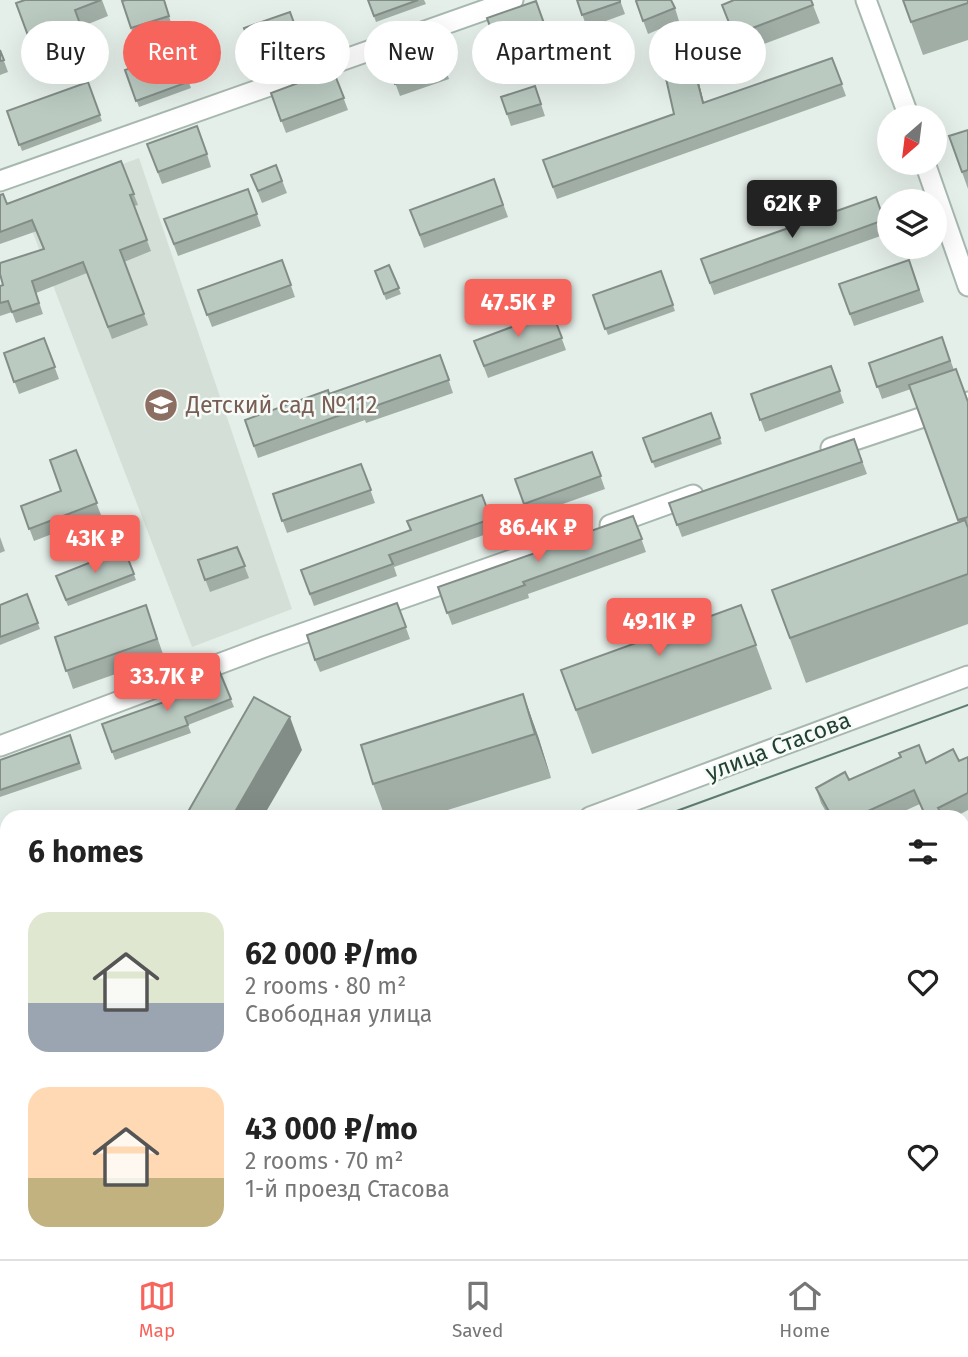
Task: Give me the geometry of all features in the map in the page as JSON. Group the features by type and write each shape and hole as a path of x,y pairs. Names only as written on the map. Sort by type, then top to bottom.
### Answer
{"street":[{"path":"0,181 513,0"},
{"path":"866,0 905,105"},
{"path":"929,175 968,286"},
{"path":"810,455 968,402"},
{"path":"0,746 264,647 709,490"},
{"name":"улица Стасова","path":"609,810 968,676"}],"shaded area":[{"name":"Детский сад №112","path":"139,158 292,609 192,647 21,202"}],"building":[{"path":"25,0 101,0 75,10 79,21 23,21 16,3"},
{"path":"164,0 169,16 153,21 129,21 122,1"},
{"path":"368,0 418,0 374,16"},
{"path":"577,0 620,0 620,2 582,15"},
{"path":"671,0 675,8 643,21 636,1"},
{"path":"734,0 811,0 813,5 766,23 728,21 722,5"},
{"path":"903,0 968,0 968,3 911,22"},
{"path":"536,1 543,21 488,21 487,18"},
{"path":"290,12 293,21 264,21"},
{"path":"832,58 842,84 553,187 543,160 674,114 667,84 698,84 703,103 757,84 766,84 766,81"},
{"path":"89,84 100,115 19,145 7,111"},
{"path":"130,84 183,84 136,101"},
{"path":"295,84 338,84 344,98 281,121 271,93"},
{"path":"535,86 541,104 507,114 501,97"},
{"path":"197,126 207,154 158,172 147,144"},
{"path":"968,130 968,170 962,172 949,136"},
{"path":"121,161 147,240 120,250 144,314 108,327 83,262 32,281 39,303 12,312 8,301 0,303 0,286 3,285 0,263 44,249 32,220 0,232 0,195 3,194 7,204"},
{"path":"276,165 282,181 258,191 251,175"},
{"path":"494,179 503,205 420,235 410,210"},
{"path":"248,189 257,214 174,244 164,219"},
{"path":"876,197 877,200 877,223 710,283 701,259"},
{"path":"282,260 291,285 207,315 198,290"},
{"path":"909,260 919,290 850,314 839,284"},
{"path":"389,265 399,288 384,294 375,271"},
{"path":"661,271 673,305 605,329 593,295"},
{"path":"552,312 562,338 484,366 474,341"},
{"path":"942,337 950,361 877,387 869,363"},
{"path":"44,338 55,367 14,382 4,353"},
{"path":"440,355 449,380 254,446 245,420 328,390 329,394"},
{"path":"831,366 840,391 760,420 751,394"},
{"path":"956,369 968,402 968,517 958,520 909,385"},
{"path":"711,413 720,438 652,462 643,438"},
{"path":"854,439 862,462 677,525 669,503"},
{"path":"76,450 97,503 29,529 21,506 61,491 50,460"},
{"path":"592,452 601,476 524,504 515,479"},
{"path":"361,464 371,490 282,521 273,494"},
{"path":"482,495 491,519 389,555 393,564 310,594 301,570 411,530 407,521"},
{"path":"633,516 642,539 447,613 438,587"},
{"path":"965,520 968,528 968,574 790,638 772,590"},
{"path":"237,547 245,566 205,580 198,560"},
{"path":"124,549 134,574 66,600 56,576"},
{"path":"27,594 38,623 0,637 0,605"},
{"path":"397,603 406,627 315,660 307,635"},
{"path":"146,605 157,639 66,671 55,637"},
{"path":"741,605 756,645 576,710 561,670"},
{"path":"218,668 231,699 185,717 188,725 112,752 102,724 198,690 193,678"},
{"path":"523,694 535,734 373,784 361,745"},
{"path":"254,697 290,717 236,810 189,810"},
{"path":"70,735 79,763 0,790 0,760"},
{"path":"919,745 926,763 953,749 959,761 968,757 968,793 938,808 939,810 923,810 914,790 870,810 828,810 816,788 845,772 849,780 901,757 899,753"}],"tram line":[{"path":"679,810 968,705"}],"place":[{"name":"Детский сад №112","path":"161,405"}]}
